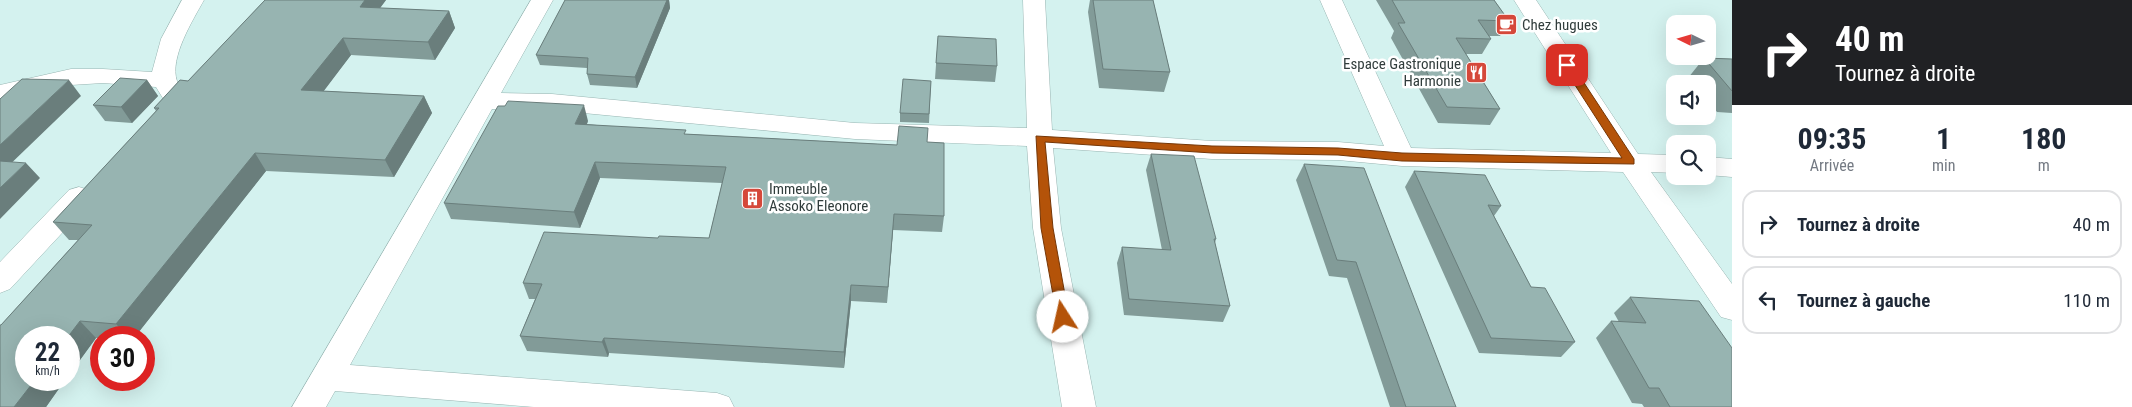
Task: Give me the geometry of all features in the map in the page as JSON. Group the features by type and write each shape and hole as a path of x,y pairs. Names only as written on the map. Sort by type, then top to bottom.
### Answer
{"street":[{"path":"0,93 70,77 103,76 172,92 167,53 179,24 193,0"},
{"path":"309,407 542,0"},
{"path":"1034,0 1040,138 1047,228 1079,407"},
{"path":"1331,0 1402,157"},
{"path":"1525,0 1630,162 1732,308"},
{"path":"485,101 552,102 855,131 1040,138 1212,150 1338,151 1402,157 1666,164"},
{"path":"1716,167 1732,168"},
{"path":"0,281 94,181"},
{"path":"326,377 717,407"}],"building":[{"path":"265,0 365,0 360,7 449,11 428,42 343,38 301,90 424,96 385,160 255,153 116,324 80,321 76,326 15,326 15,391 26,391 14,407 0,407 0,325 92,225 53,222 159,108 154,108 180,80 188,81"},
{"path":"565,0 667,0 635,77 587,74 588,58 536,55"},
{"path":"1093,0 1153,0 1170,72 1103,69"},
{"path":"1392,0 1494,0 1509,21 1478,20 1491,39 1456,38 1500,109 1447,107 1398,23 1405,23"},
{"path":"938,36 996,39 997,66 936,63"},
{"path":"1716,58 1732,59 1732,91 1710,65 1716,65"},
{"path":"120,78 147,80 121,107 93,105"},
{"path":"22,79 69,80 0,145 0,99"},
{"path":"903,79 931,81 929,114 900,113"},
{"path":"508,101 584,105 575,124 686,130 684,134 897,145 899,126 928,128 927,142 944,143 944,216 894,214 888,287 851,285 844,352 604,338 602,342 520,336 542,284 523,283 544,232 658,238 659,236 709,238 726,167 595,162 574,212 444,203 498,106 505,106"},
{"path":"1151,154 1194,156 1216,239 1214,239 1230,306 1129,299 1122,247 1171,250"},
{"path":"0,161 26,163 0,188"},
{"path":"1304,164 1364,168 1456,407 1406,407 1356,262 1337,260"},
{"path":"1414,171 1485,175 1501,206 1488,205 1531,287 1545,288 1575,342 1491,338"},
{"path":"1630,297 1699,301 1732,348 1732,407 1670,407 1659,388 1649,388 1611,321 1646,323"}],"place":[{"name":"Chez hugues","path":"1506,25"},
{"name":"Espace Gastronique Harmonie","path":"1477,73"},
{"name":"Immeuble Assoko Eleonore","path":"753,198"}],"route":[{"path":"1063,317 1047,228 1041,172 1040,138 1212,150 1338,151 1402,157 1630,162 1567,65"}]}
